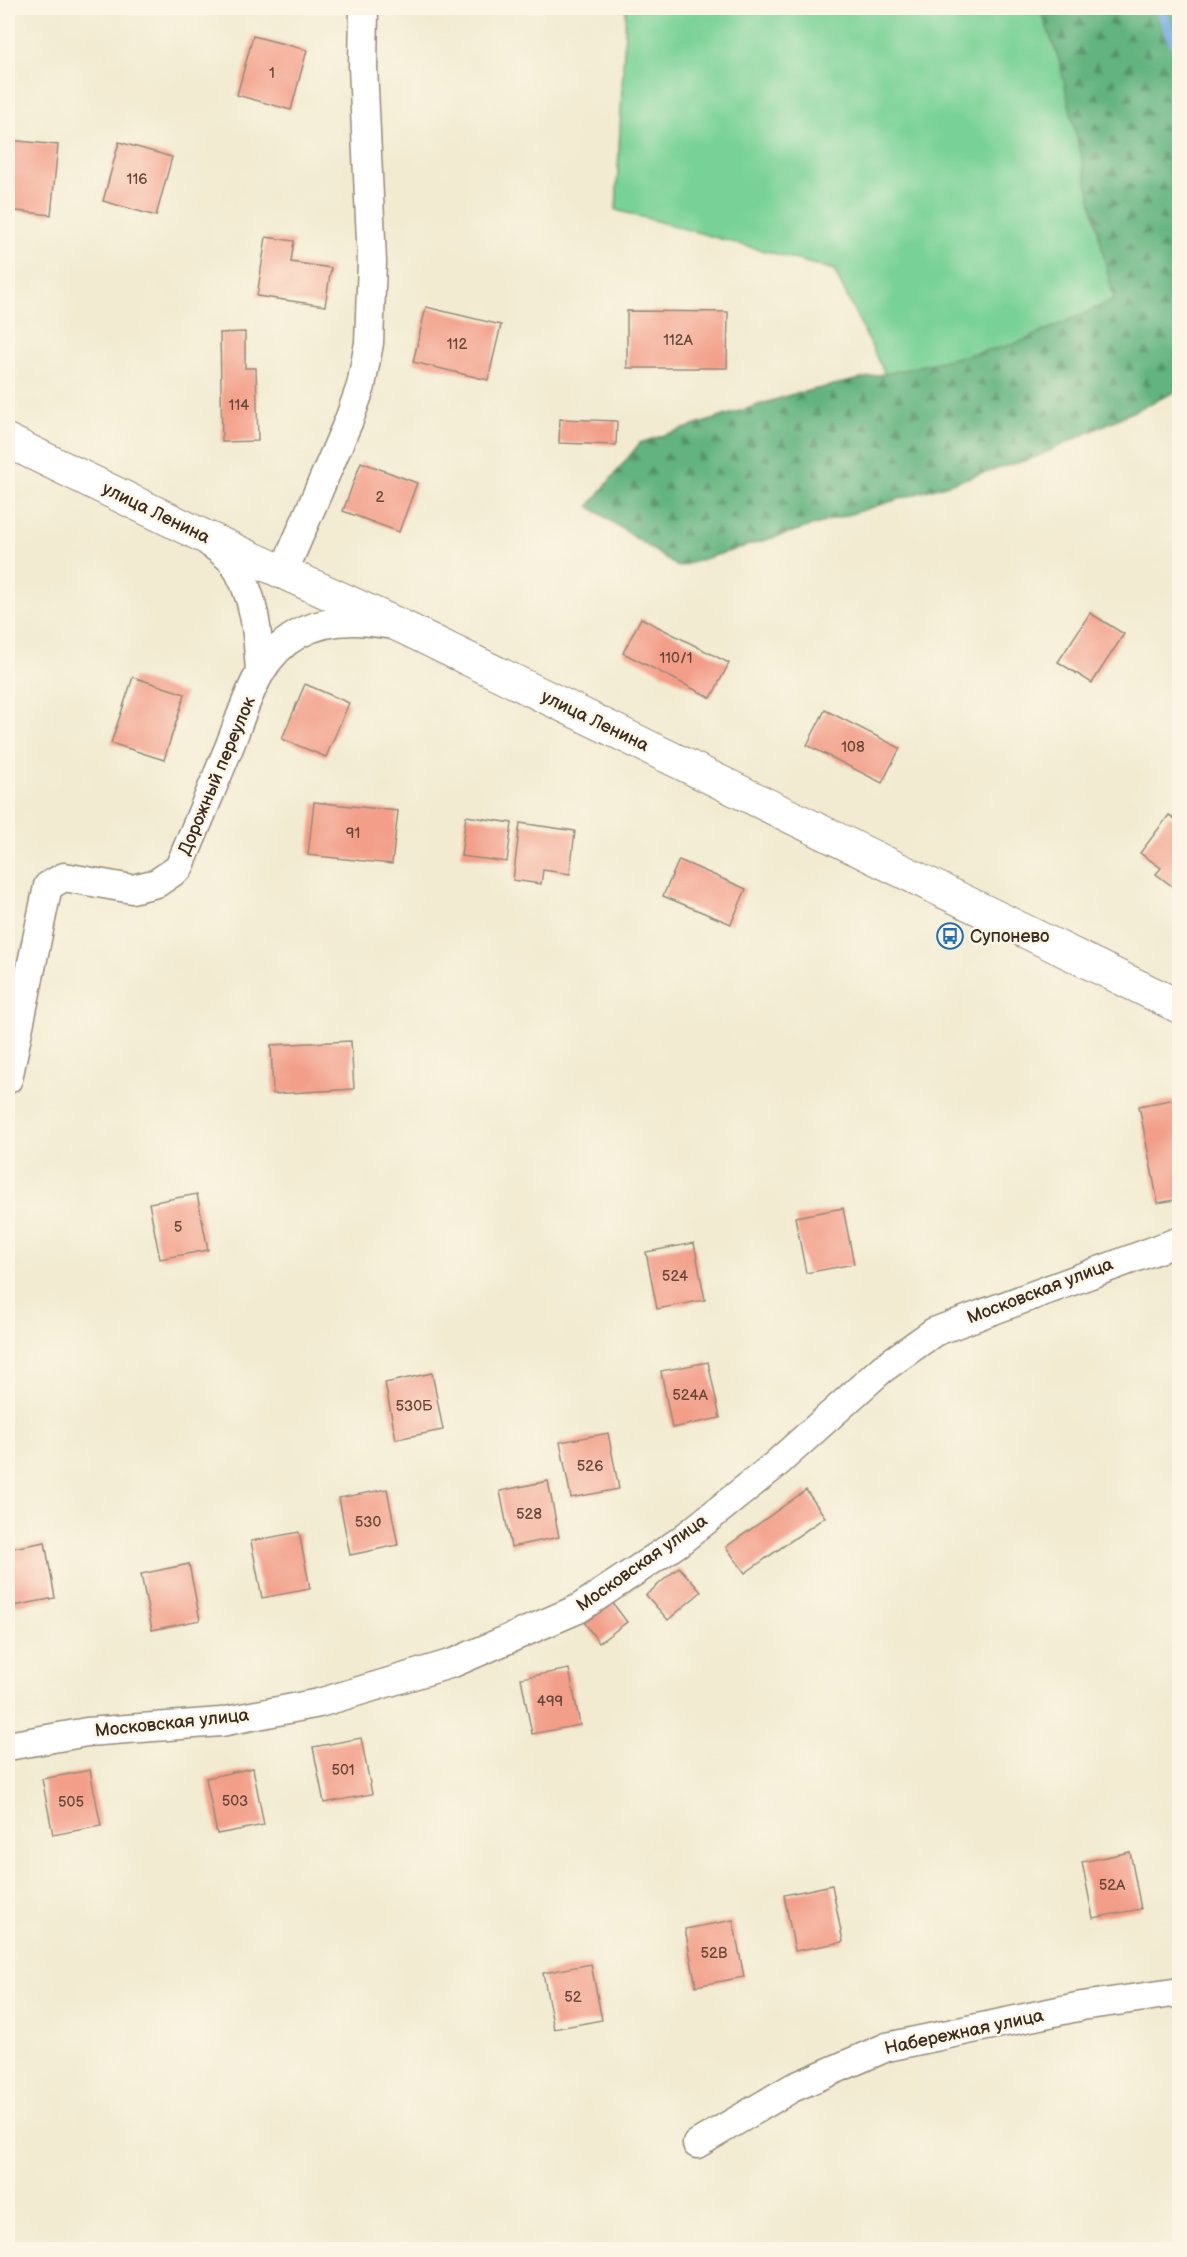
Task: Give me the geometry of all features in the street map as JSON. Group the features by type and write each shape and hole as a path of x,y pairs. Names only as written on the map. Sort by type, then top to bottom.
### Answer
{"main road":[{"name":"улица Ленина","path":"8,441 201,535 405,628 1179,1007"}],"street":[{"path":"283,573 350,420 361,386 369,343 372,262 363,67 364,8"},
{"path":"201,535 231,560 243,579 252,607 260,673"},
{"path":"260,673 286,642 310,628 333,620 360,619 405,628"},
{"name":"Дорожный переулок","path":"8,1079 48,886 64,877 132,889 157,883 179,868 260,673"},
{"name":"Московская улица","path":"8,1746 87,1732 221,1722 319,1703 463,1659 578,1608 679,1542 775,1465 882,1369 934,1332 1179,1241"},
{"name":"Набережная улица","path":"697,2144 792,2088 886,2047 1082,2006 1179,1992"}],"green space":[{"path":"626,8 1040,8 1059,60 1114,300 1015,344 885,374 834,270 616,210"},
{"path":"1040,8 1179,8 1179,390 1036,457 678,567 589,506 640,443 790,395 1015,344 1059,60"}],"building":[{"path":"253,36 307,50 291,110 237,95"},
{"path":"8,140 58,145 51,215 8,210"},
{"path":"119,142 172,157 156,216 103,201"},
{"path":"266,237 294,241 291,262 331,268 325,306 257,296"},
{"path":"426,307 501,325 488,380 413,362"},
{"path":"627,311 728,312 727,368 627,368"},
{"path":"245,332 245,368 256,368 258,441 222,442 220,333"},
{"path":"560,419 617,421 616,445 559,443"},
{"path":"361,462 417,483 399,532 343,511"},
{"path":"1090,613 1124,634 1092,683 1058,662"},
{"path":"641,618 729,663 711,698 623,653"},
{"path":"133,677 185,694 164,760 111,743"},
{"path":"305,684 349,703 326,757 282,739"},
{"path":"825,710 900,748 882,783 807,745"},
{"path":"314,802 398,811 392,864 308,855"},
{"path":"1169,815 1180,822 1180,892 1156,874 1161,868 1140,853"},
{"path":"466,816 512,823 507,862 461,856"},
{"path":"520,823 575,831 570,874 543,870 541,884 513,880"},
{"path":"679,860 746,889 731,924 663,896"},
{"path":"351,1041 354,1089 273,1094 271,1045"},
{"path":"1180,1098 1180,1199 1158,1203 1139,1106"},
{"path":"197,1194 208,1250 160,1259 149,1203"},
{"path":"843,1208 854,1264 806,1273 795,1217"},
{"path":"694,1243 705,1300 657,1309 646,1252"},
{"path":"708,1362 720,1418 672,1428 661,1371"},
{"path":"432,1373 443,1430 396,1439 385,1383"},
{"path":"608,1433 619,1489 571,1498 560,1442"},
{"path":"548,1481 559,1537 511,1547 500,1491"},
{"path":"387,1489 398,1545 350,1555 339,1498"},
{"path":"806,1490 825,1517 745,1573 726,1547"},
{"path":"299,1532 310,1589 262,1598 251,1541"},
{"path":"45,1542 55,1598 8,1607 8,1549"},
{"path":"189,1564 200,1620 152,1630 141,1574"},
{"path":"679,1567 701,1592 668,1620 646,1595"},
{"path":"612,1602 627,1622 599,1643 584,1622"},
{"path":"569,1669 580,1725 532,1734 521,1678"},
{"path":"361,1738 372,1794 324,1803 313,1747"},
{"path":"253,1768 264,1825 217,1834 206,1778"},
{"path":"90,1770 101,1826 53,1835 42,1779"},
{"path":"1130,1852 1141,1909 1093,1918 1082,1862"},
{"path":"832,1885 843,1942 795,1951 784,1895"},
{"path":"733,1920 744,1977 696,1986 685,1929"},
{"path":"591,1964 602,2020 554,2029 543,1973"}],"waterway":[{"path":"1160,8 1180,56"}],"place":[{"name":"Супонево","path":"950,936"}]}
